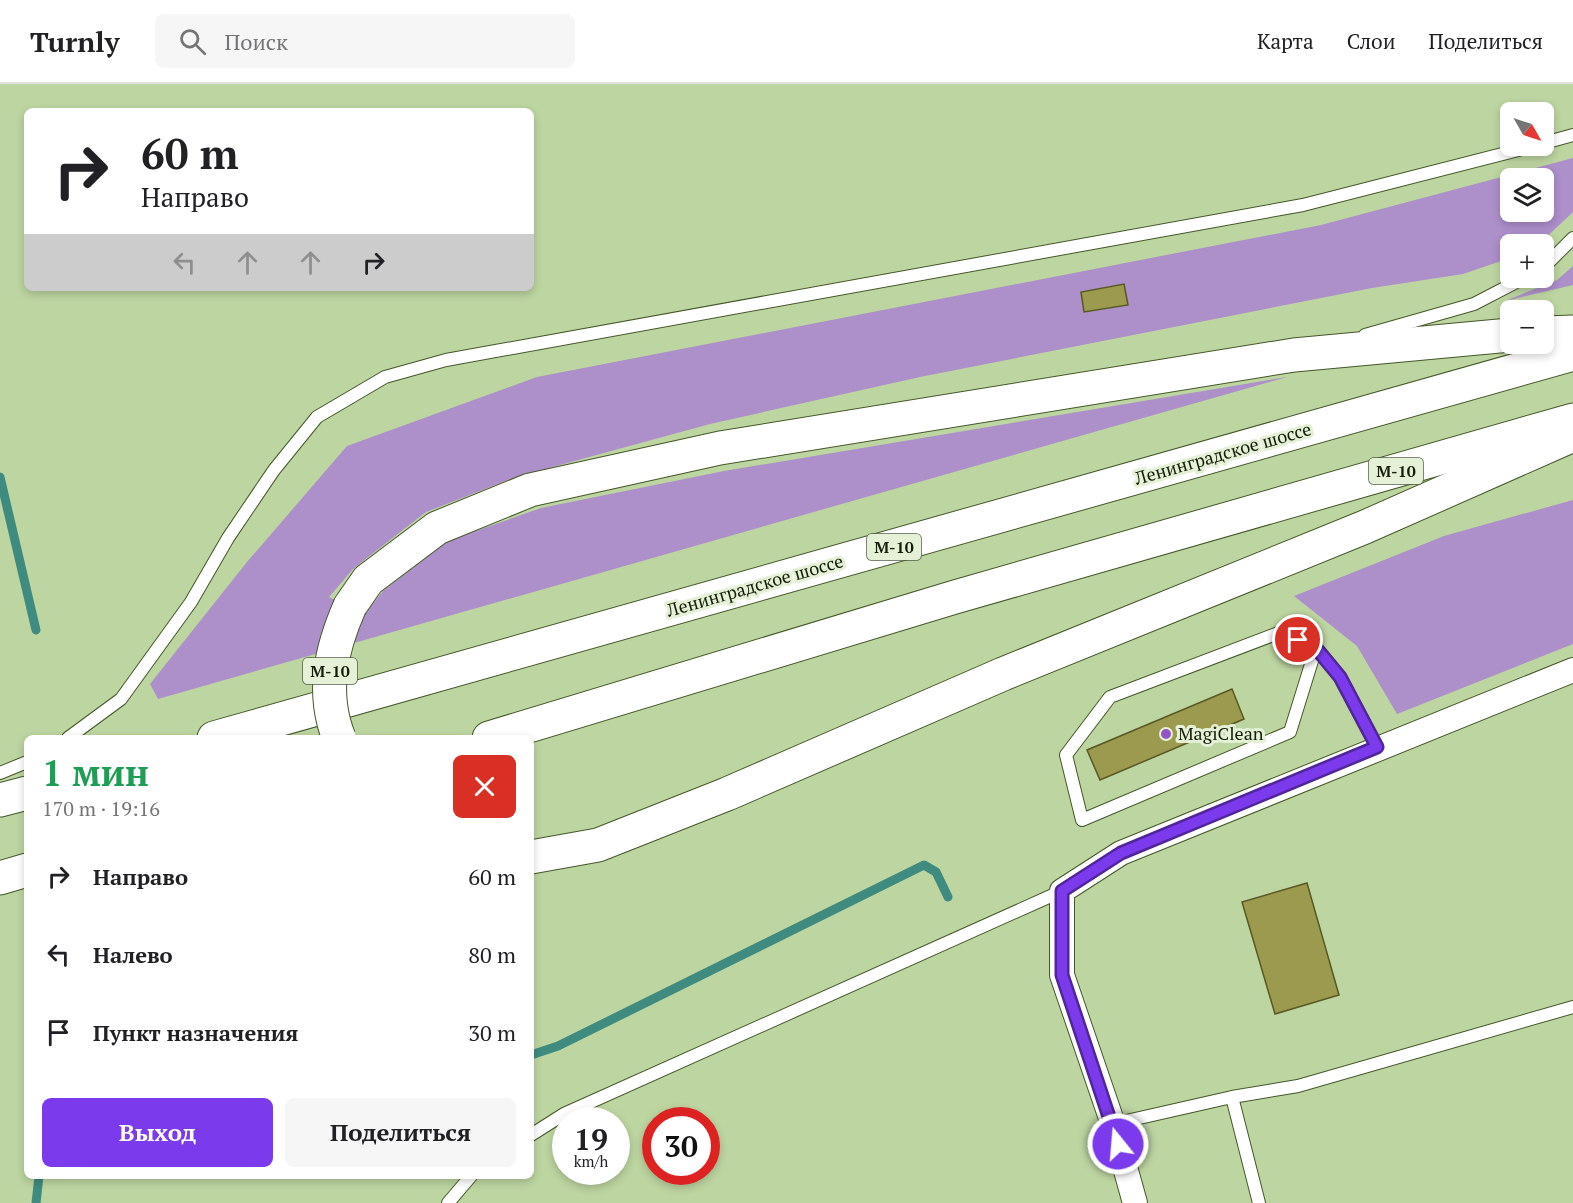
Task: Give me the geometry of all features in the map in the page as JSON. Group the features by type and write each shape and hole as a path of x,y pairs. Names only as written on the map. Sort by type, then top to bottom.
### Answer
{"main road":[{"path":"1554,333 1573,332"},
{"name":"М-10","path":"338,735 334,726 329,681 335,640 350,606 368,580 437,528 530,490 720,448 1294,355 1500,336"},
{"name":"Ленинградское шоссе","path":"225,735 1573,354"},
{"name":"М-10","path":"499,735 955,597 1573,420"},
{"name":"М-10","path":"534,856 598,845 727,794 1004,674 1365,527 1573,435"},
{"path":"0,800 24,794"},
{"path":"0,878 24,871"}],"street":[{"path":"1135,1203 1113,1124 1062,975 1062,891 1121,853 1377,747 1573,670"}],"lane":[{"path":"1554,140 1573,135"},
{"path":"72,735 121,699 191,602 228,538 274,470 317,417 385,377 446,360 1303,205 1500,155"},
{"path":"1554,257 1573,238"},
{"path":"1294,355 1474,304 1505,288"},
{"path":"1316,648 1290,732 1082,820 1066,755 1110,697 1281,632 1316,648 1340,677 1377,747"},
{"path":"0,773 24,763"},
{"path":"534,1133 564,1114 1062,891"},
{"path":"1113,1124 1232,1097 1298,1086 1573,1007"},
{"path":"1232,1097 1259,1203"},
{"path":"448,1203 468,1179"}],"shaded area":[{"path":"1573,158 1573,212 1550,234 1500,234 1500,261 1463,274 1372,288 920,377 710,424 516,477 426,512 354,568 329,597 364,615 383,591 447,541 541,508 724,471 1287,377 158,699 150,684 247,562 347,446 537,377 1321,225 1500,177 1500,222 1554,222 1554,168 1535,168"},
{"path":"1573,266 1573,285 1507,300 1537,288 1554,288 1554,281"},
{"path":"1573,500 1573,644 1397,714 1357,646 1294,596 1444,536"}],"building":[{"path":"1124,284 1128,305 1084,312 1081,292"},
{"name":"MagiClean","path":"1232,689 1244,719 1100,780 1087,750"},
{"path":"1307,883 1339,995 1275,1014 1242,902"}],"waterway":[{"path":"0,477 36,630"},
{"path":"534,1054 558,1046 924,865 936,872 948,897"},
{"path":"36,1203 39,1179"}],"place":[{"name":"MagiClean","path":"1166,734"}],"route":[{"path":"1118,1144 1062,975 1062,891 1121,853 1377,747 1340,677 1316,648 1298,640"}]}
